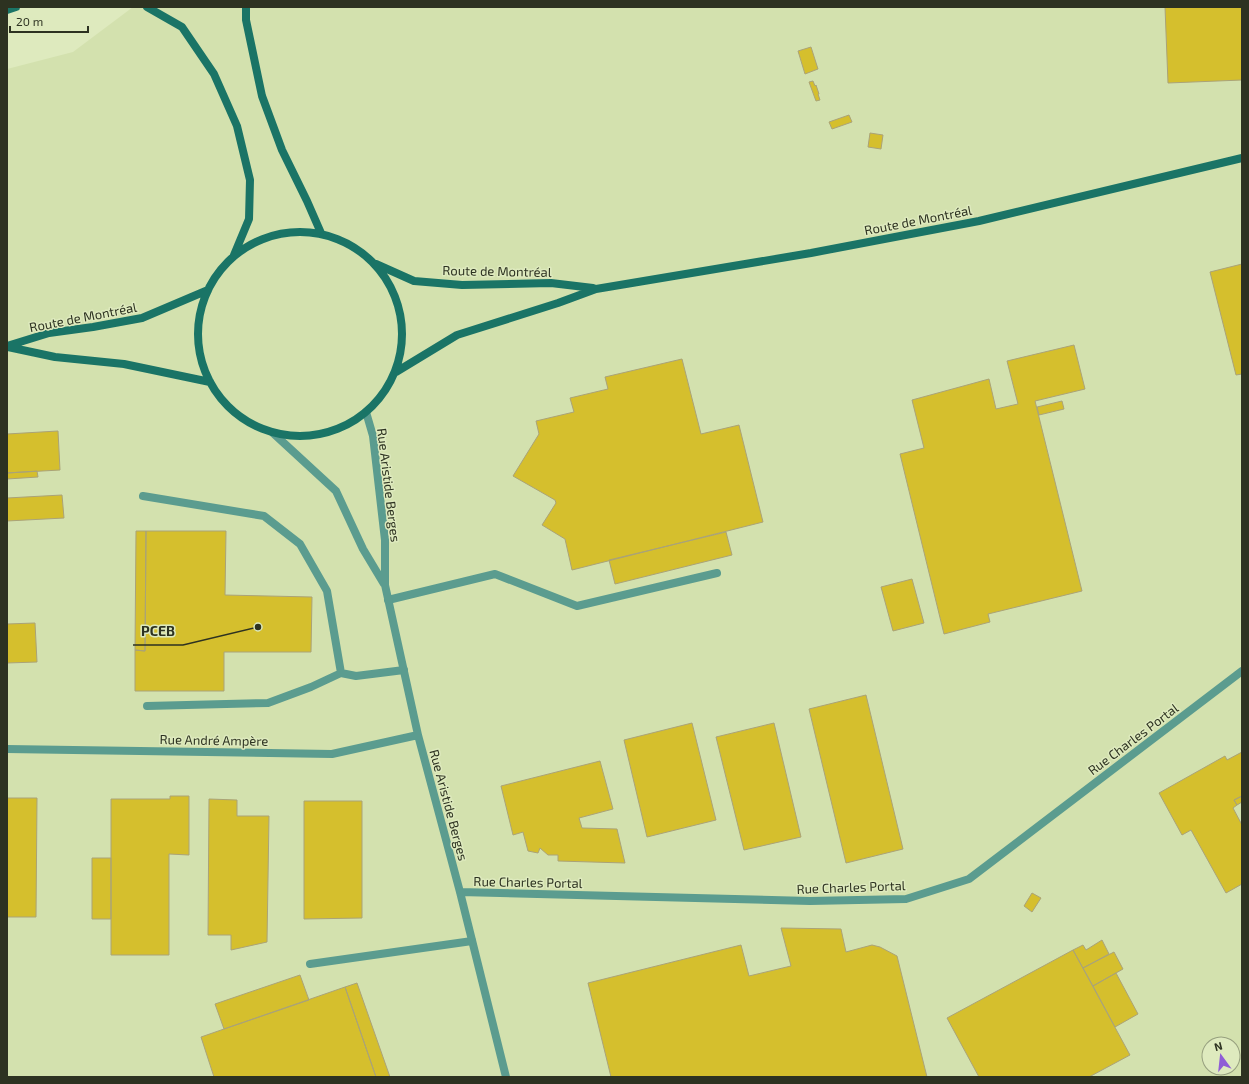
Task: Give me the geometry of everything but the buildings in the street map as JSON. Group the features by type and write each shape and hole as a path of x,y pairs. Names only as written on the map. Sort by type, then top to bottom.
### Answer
{"main road":[{"path":"7,10 16,7"},
{"path":"147,7 182,27 214,74 237,126 250,180 249,218 234,255"},
{"path":"246,7 246,20 262,96 282,150 321,233"},
{"name":"Route de Montréal","path":"396,372 457,335 558,303 596,289 979,221 1242,158"},
{"path":"290,232 321,233 351,244 376,264 397,297 404,335 396,372 384,393 366,412 340,428 307,436 273,433 248,422 226,405 210,382 199,352 198,320 208,290 218,271 234,255 260,240 290,232"},
{"name":"Route de Montréal","path":"376,264 414,280 462,285 551,284 596,289"},
{"name":"Route de Montréal","path":"7,346 49,333 142,318 208,290"},
{"name":"Route de Montréal","path":"7,346 55,356 124,364 210,382"}],"street":[{"name":"Rue Aristide Berges","path":"366,412 373,436 385,540 385,585 388,600 418,736 460,892 506,1077"},
{"name":"Rue Aristide Berges","path":"273,433 336,490 363,549 385,585"},
{"path":"143,496 264,516 300,544 327,591 341,673"},
{"path":"388,600 495,574 577,606 717,573"},
{"path":"147,706 268,703 311,687 341,673 356,676 404,670"},
{"name":"Rue Charles Portal","path":"460,892 810,901 906,899 969,879 1242,671"},
{"name":"Rue André Ampère","path":"7,749 332,754 418,736"},
{"path":"310,964 472,941"}],"shaded area":[{"path":"133,7 1242,7 1242,1077 7,1077 7,69 73,52"}],"place":[{"name":"PCEB","path":"258,627"}]}
